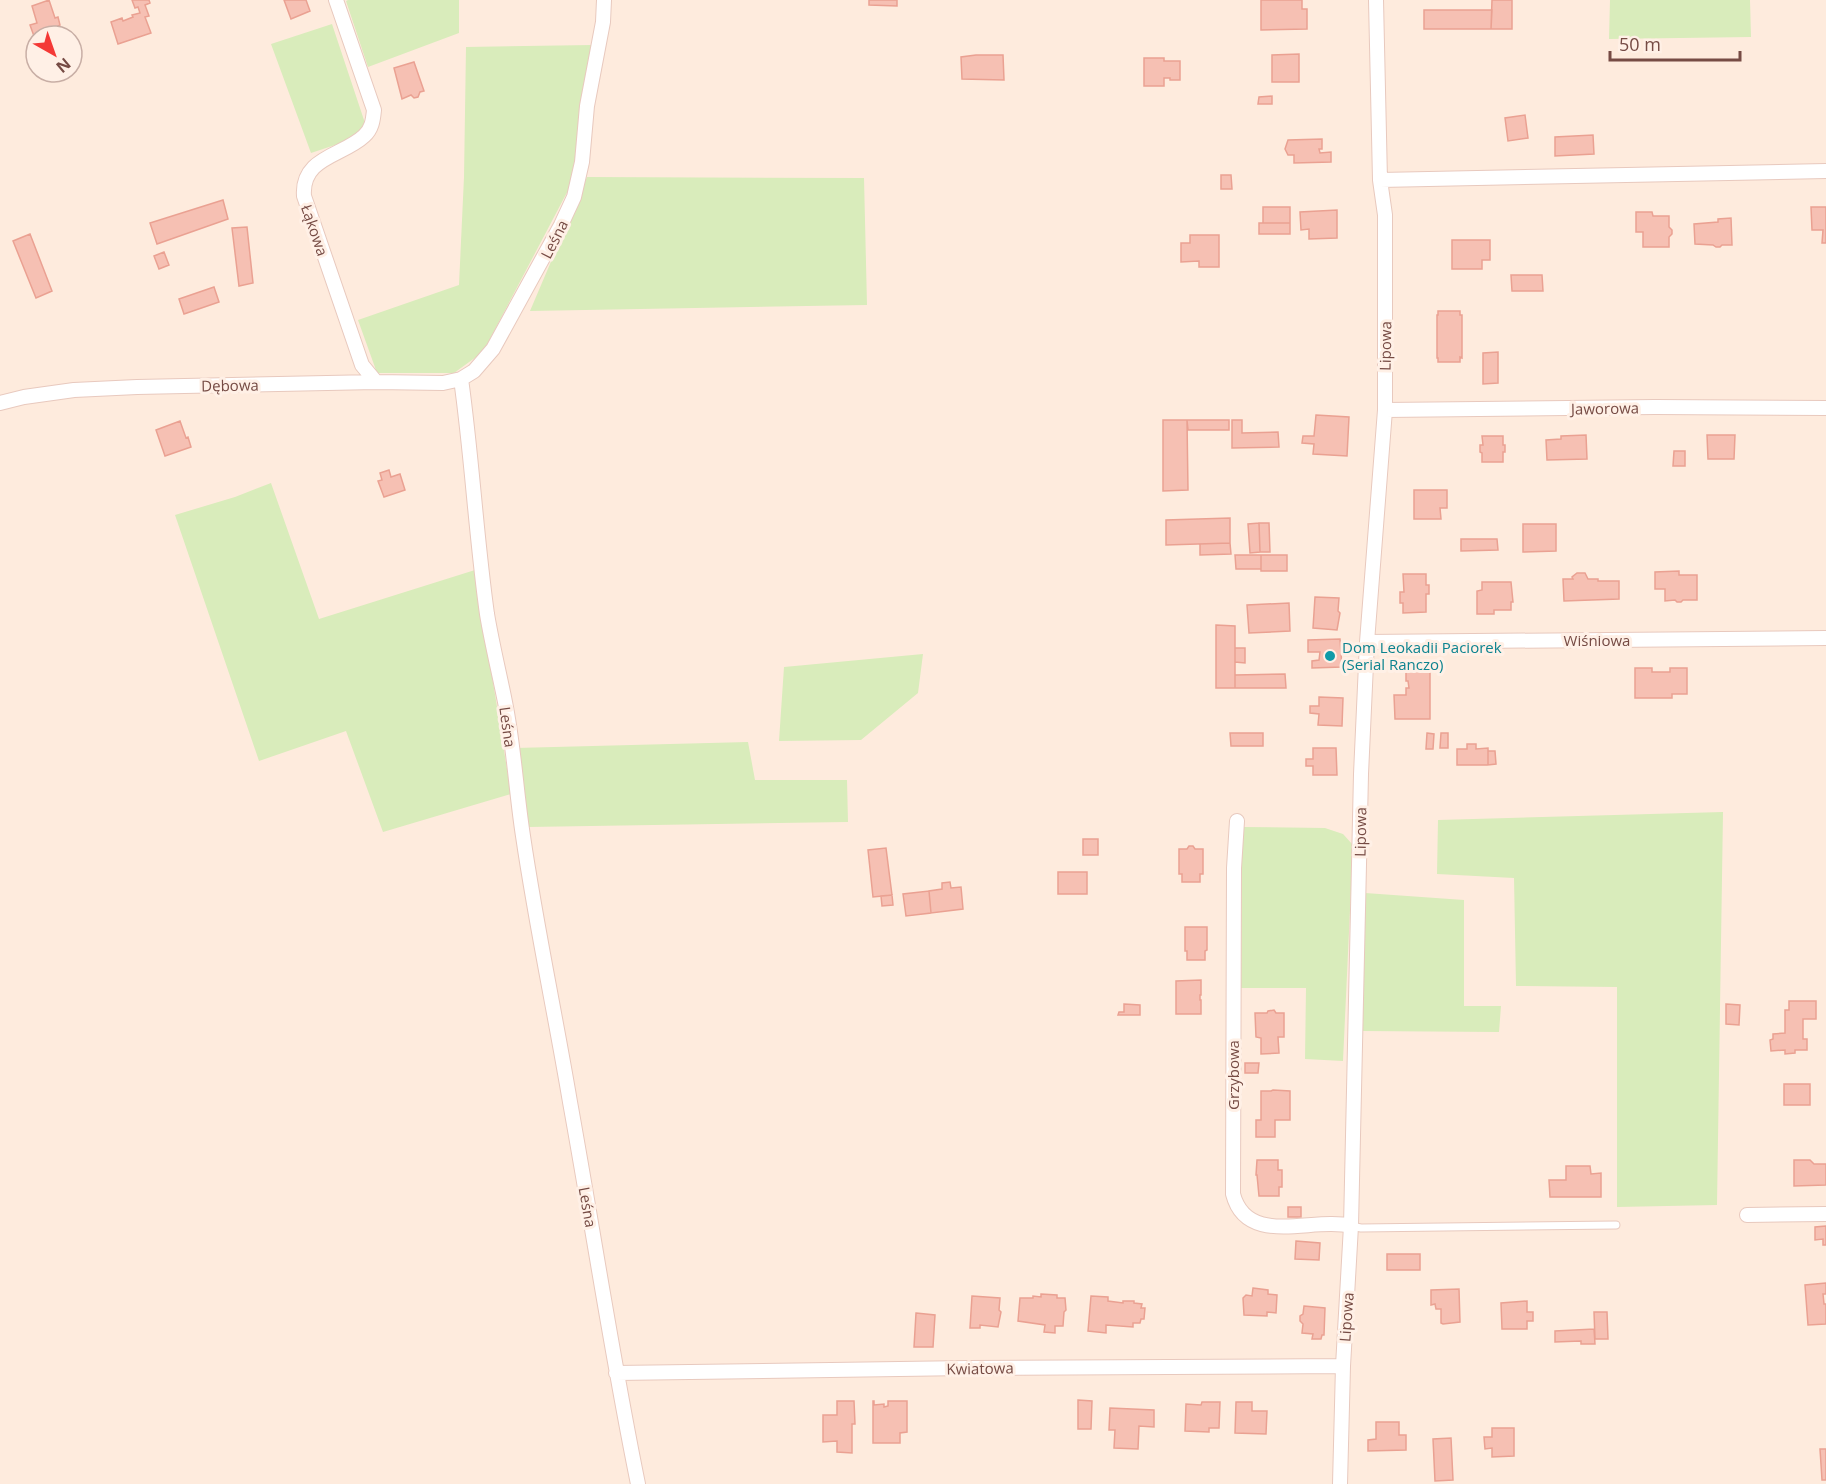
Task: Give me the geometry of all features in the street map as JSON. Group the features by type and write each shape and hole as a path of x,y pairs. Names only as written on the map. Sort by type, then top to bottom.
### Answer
{"street":[{"name":"Łąkowa","path":"336,0 374,110 373,122 363,137 318,163 308,174 303,187 304,196 362,365 376,382"},
{"name":"Leśna","path":"604,0 603,22 587,106 582,162 574,197 493,349 474,370 461,379 487,614 505,704 534,909 570,1101 616,1373 638,1484"},
{"name":"Lipowa","path":"1340,1484 1343,1366 1352,1226 1360,796 1367,642 1385,410 1385,215 1380,180 1376,0"},
{"path":"1380,180 1826,171"},
{"name":"Dębowa","path":"0,404 24,397 74,390 127,387 376,382 443,383 461,379"},
{"name":"Jaworowa","path":"1385,410 1826,408"},
{"name":"Wiśniowa","path":"1367,642 1826,638"},
{"name":"Grzybowa","path":"1237,820 1233,868 1233,1194 1235,1202 1246,1217 1268,1225 1298,1227 1341,1224 1352,1226"},
{"path":"1747,1215 1826,1214"},
{"name":"Kwiatowa","path":"616,1373 1343,1366"}],"lane":[{"path":"1352,1226 1360,1228 1616,1225"}],"green space":[{"path":"459,0 459,33 368,67 346,1"},
{"path":"1610,0 1750,0 1751,37 1609,39"},
{"path":"332,24 365,123 353,139 311,153 271,44"},
{"path":"592,45 573,181 483,352 454,373 377,373 358,320 459,285 464,177 466,47"},
{"path":"587,177 864,178 867,305 530,311"},
{"path":"271,483 319,619 475,570 511,794 383,832 346,731 259,761 175,515 235,497"},
{"path":"923,654 918,693 861,740 779,741 784,667"},
{"path":"748,742 755,780 847,780 848,822 528,827 515,748"},
{"path":"1723,812 1717,1205 1617,1207 1617,987 1516,986 1514,878 1437,874 1438,820"},
{"path":"1242,827 1325,828 1343,834 1353,845 1343,1061 1305,1059 1306,988 1241,988"},
{"path":"1365,893 1464,900 1464,1006 1501,1006 1499,1032 1361,1031"}],"building":[{"path":"49,0 55,18 58,17 60,24 34,24 37,23 32,6"},
{"path":"132,0 149,0 150,3 145,5 149,16 145,17 151,33 118,44 111,22 122,18 123,21 140,13"},
{"path":"284,0 306,0 310,11 291,19"},
{"path":"869,0 897,0 897,6 869,5"},
{"path":"1261,0 1302,0 1302,9 1307,9 1307,29 1261,30"},
{"path":"1492,0 1512,0 1512,29 1491,29"},
{"path":"1424,10 1492,10 1491,29 1424,29"},
{"path":"1299,54 1299,82 1272,82 1272,55"},
{"path":"1003,55 1004,80 962,79 961,57"},
{"path":"1144,58 1180,61 1180,80 1164,78 1164,86 1144,86"},
{"path":"414,62 424,91 420,92 418,97 414,98 411,95 402,99 394,68"},
{"path":"1272,96 1272,104 1258,104 1259,97"},
{"path":"1525,115 1528,138 1508,141 1505,118"},
{"path":"1593,135 1594,154 1555,156 1555,137"},
{"path":"1322,139 1320,153 1331,152 1331,162 1294,163 1294,155 1288,155 1285,149 1288,140"},
{"path":"1221,175 1231,175 1232,189 1221,189"},
{"path":"223,200 228,219 157,244 150,223"},
{"path":"1263,207 1290,207 1290,223 1263,223"},
{"path":"1811,207 1826,207 1826,243 1822,243 1823,230 1812,230"},
{"path":"1337,210 1337,238 1309,239 1309,229 1301,230 1300,212"},
{"path":"1636,212 1652,212 1653,216 1669,216 1669,227 1672,234 1669,237 1669,247 1643,247 1643,232 1636,232"},
{"path":"1731,218 1732,245 1716,247 1695,244 1694,224 1718,222 1718,219"},
{"path":"1259,223 1290,223 1290,234 1259,234"},
{"path":"247,227 253,283 239,286 232,228"},
{"path":"30,234 52,291 36,298 13,241"},
{"path":"1190,235 1219,235 1219,267 1199,267 1199,261 1181,262 1181,243 1190,243"},
{"path":"1452,240 1490,240 1490,260 1482,260 1482,269 1452,269"},
{"path":"164,252 169,265 159,269 154,256"},
{"path":"1511,275 1542,275 1543,291 1512,291"},
{"path":"214,287 219,302 184,314 179,299"},
{"path":"1438,311 1460,311 1462,315 1462,358 1460,357 1460,362 1438,362"},
{"path":"1498,352 1498,383 1483,384 1483,353"},
{"path":"1316,415 1349,417 1347,456 1313,454 1314,444 1302,443 1303,436 1314,436"},
{"path":"1163,420 1187,420 1188,490 1163,491"},
{"path":"1187,420 1229,420 1229,430 1188,430"},
{"path":"1232,420 1242,420 1242,433 1278,432 1279,447 1232,448"},
{"path":"180,421 191,447 165,456 156,430"},
{"path":"1586,435 1587,459 1547,460 1546,440 1561,439 1561,436"},
{"path":"1707,435 1735,435 1734,459 1708,459"},
{"path":"1482,436 1503,436 1505,452 1503,452 1503,462 1482,462 1480,445 1483,445"},
{"path":"1674,451 1685,451 1685,466 1673,466"},
{"path":"389,470 391,477 400,474 405,490 384,497 378,481 382,480 380,473"},
{"path":"1414,490 1447,490 1447,508 1440,508 1441,519 1414,519"},
{"path":"1230,518 1230,543 1166,545 1166,520"},
{"path":"1259,523 1269,523 1270,552 1260,552"},
{"path":"1259,523 1260,552 1250,553 1248,524"},
{"path":"1523,524 1556,524 1556,551 1523,552"},
{"path":"1461,539 1497,539 1498,550 1461,551"},
{"path":"1230,543 1231,554 1200,555 1200,544"},
{"path":"1235,555 1261,555 1261,569 1236,569"},
{"path":"1261,555 1287,555 1287,571 1261,571"},
{"path":"1679,571 1679,575 1697,575 1697,600 1665,601 1665,589 1655,589 1655,572"},
{"path":"1577,573 1585,573 1588,579 1598,579 1598,581 1619,581 1619,599 1564,601 1563,579 1573,579 1572,577"},
{"path":"1403,574 1426,574 1429,594 1426,594 1426,612 1403,613 1400,592 1404,592"},
{"path":"1482,582 1511,582 1513,602 1511,602 1511,610 1494,610 1494,614 1477,614 1477,591 1482,590"},
{"path":"1315,597 1339,598 1338,611 1340,613 1337,630 1313,628"},
{"path":"1289,603 1290,631 1249,633 1247,605"},
{"path":"1216,625 1235,626 1235,688 1216,688"},
{"name":"Dom Leokadii Paciorek (Serial Ranczo)","path":"1340,639 1342,667 1312,668 1312,661 1319,660 1320,652 1308,652 1308,640"},
{"path":"1235,648 1245,648 1245,663 1235,662"},
{"path":"1635,668 1652,668 1652,672 1670,672 1670,668 1687,668 1687,694 1672,694 1672,698 1635,698"},
{"path":"1430,669 1430,719 1395,719 1394,695 1406,695 1406,688 1409,688 1408,681 1406,681 1406,670"},
{"path":"1285,674 1286,688 1235,688 1235,675"},
{"path":"1319,697 1343,698 1342,726 1318,725 1319,714 1310,713 1310,706 1319,706"},
{"path":"1230,733 1263,733 1263,746 1231,746"},
{"path":"1427,733 1434,734 1433,749 1426,749"},
{"path":"1441,733 1448,733 1448,748 1440,748"},
{"path":"1467,744 1476,744 1476,749 1488,748 1488,765 1457,765 1457,749 1467,749"},
{"path":"1313,748 1336,748 1337,775 1313,775 1313,766 1306,766 1306,759 1313,759"},
{"path":"1488,751 1495,751 1496,764 1488,765"},
{"path":"1083,839 1098,839 1098,855 1083,855"},
{"path":"1189,846 1203,849 1203,874 1200,874 1200,882 1182,882 1182,874 1179,874 1179,849 1187,849"},
{"path":"886,848 892,895 873,897 868,850"},
{"path":"1058,872 1087,872 1087,894 1058,894"},
{"path":"950,882 951,888 961,887 963,909 931,913 929,891 942,889 942,883"},
{"path":"929,891 931,913 906,916 903,894"},
{"path":"892,895 893,905 882,906 881,896"},
{"path":"1185,927 1207,927 1205,960 1187,960"},
{"path":"1201,980 1201,1014 1176,1014 1176,981"},
{"path":"1789,1001 1816,1001 1816,1019 1803,1019 1803,1039 1807,1039 1807,1050 1795,1050 1795,1053 1785,1054 1785,1050 1771,1051 1770,1040 1773,1039 1773,1034 1785,1033 1785,1010 1789,1010"},
{"path":"1124,1004 1140,1005 1140,1015 1118,1015 1119,1012 1124,1012"},
{"path":"1726,1004 1740,1005 1739,1025 1726,1024"},
{"path":"1274,1010 1276,1013 1284,1013 1284,1037 1278,1037 1279,1053 1261,1054 1261,1038 1256,1037 1255,1013 1267,1013"},
{"path":"1245,1063 1259,1063 1258,1073 1245,1073"},
{"path":"1784,1084 1810,1084 1810,1105 1784,1105"},
{"path":"1261,1091 1290,1091 1290,1120 1275,1120 1275,1137 1256,1137 1256,1120 1261,1120"},
{"path":"1257,1160 1278,1160 1278,1170 1282,1170 1282,1187 1279,1187 1279,1196 1259,1196 1256,1175"},
{"path":"1794,1160 1810,1160 1814,1164 1826,1164 1826,1185 1794,1186"},
{"path":"1566,1166 1590,1166 1591,1174 1601,1173 1601,1197 1550,1197 1549,1180 1566,1180"},
{"path":"1288,1207 1301,1207 1301,1217 1288,1217"},
{"path":"1826,1226 1826,1245 1823,1245 1823,1239 1815,1240 1815,1227"},
{"path":"1296,1241 1320,1243 1319,1260 1295,1259"},
{"path":"1387,1254 1420,1254 1420,1270 1387,1270"},
{"path":"1826,1283 1826,1294 1823,1294 1824,1304 1826,1304 1826,1324 1808,1325 1805,1285"},
{"path":"1253,1288 1268,1290 1268,1294 1277,1295 1276,1313 1267,1312 1267,1316 1244,1315 1243,1298 1246,1295 1252,1296"},
{"path":"1459,1289 1460,1322 1443,1324 1441,1323 1441,1309 1436,1309 1435,1304 1431,1305 1431,1290"},
{"path":"1041,1294 1065,1298 1066,1310 1063,1326 1055,1326 1055,1333 1044,1332 1045,1325 1018,1321 1020,1298 1041,1297"},
{"path":"972,1296 1000,1298 999,1310 1001,1312 998,1327 980,1325 980,1328 970,1328"},
{"path":"1091,1296 1108,1297 1108,1301 1123,1303 1123,1301 1134,1301 1134,1303 1142,1304 1141,1308 1145,1308 1144,1319 1141,1319 1140,1323 1133,1323 1133,1327 1106,1325 1106,1333 1088,1331"},
{"path":"1527,1301 1527,1312 1533,1312 1533,1321 1527,1321 1527,1329 1502,1329 1501,1303"},
{"path":"1304,1306 1325,1308 1324,1335 1321,1339 1312,1339 1313,1334 1302,1333 1303,1324 1300,1316 1303,1314"},
{"path":"1594,1312 1607,1312 1608,1339 1595,1339"},
{"path":"916,1313 935,1315 933,1347 914,1347"},
{"path":"1594,1329 1595,1344 1581,1344 1581,1341 1555,1342 1555,1331"},
{"path":"1078,1400 1092,1401 1091,1429 1078,1429"},
{"path":"837,1401 854,1401 855,1424 852,1424 852,1453 837,1452 837,1441 823,1442 823,1415 837,1415"},
{"path":"873,1401 874,1405 884,1404 884,1407 888,1406 888,1401 907,1401 907,1432 900,1433 900,1443 873,1443"},
{"path":"1202,1402 1220,1402 1219,1428 1209,1428 1209,1432 1185,1431 1186,1404 1201,1405"},
{"path":"1236,1402 1252,1402 1252,1411 1267,1411 1266,1434 1235,1433"},
{"path":"1110,1408 1154,1410 1154,1427 1139,1426 1138,1449 1114,1448 1115,1430 1109,1430"},
{"path":"1376,1422 1399,1422 1399,1435 1406,1435 1406,1450 1368,1451 1368,1440 1376,1439"},
{"path":"1492,1428 1514,1428 1514,1456 1492,1457 1492,1448 1485,1449 1484,1437 1492,1437"},
{"path":"1451,1438 1453,1480 1435,1481 1433,1439"},
{"path":"1820,1449 1826,1449 1826,1480 1822,1480"}],"place":[{"name":"Dom Leokadii Paciorek (Serial Ranczo)","path":"1330,656"}]}
